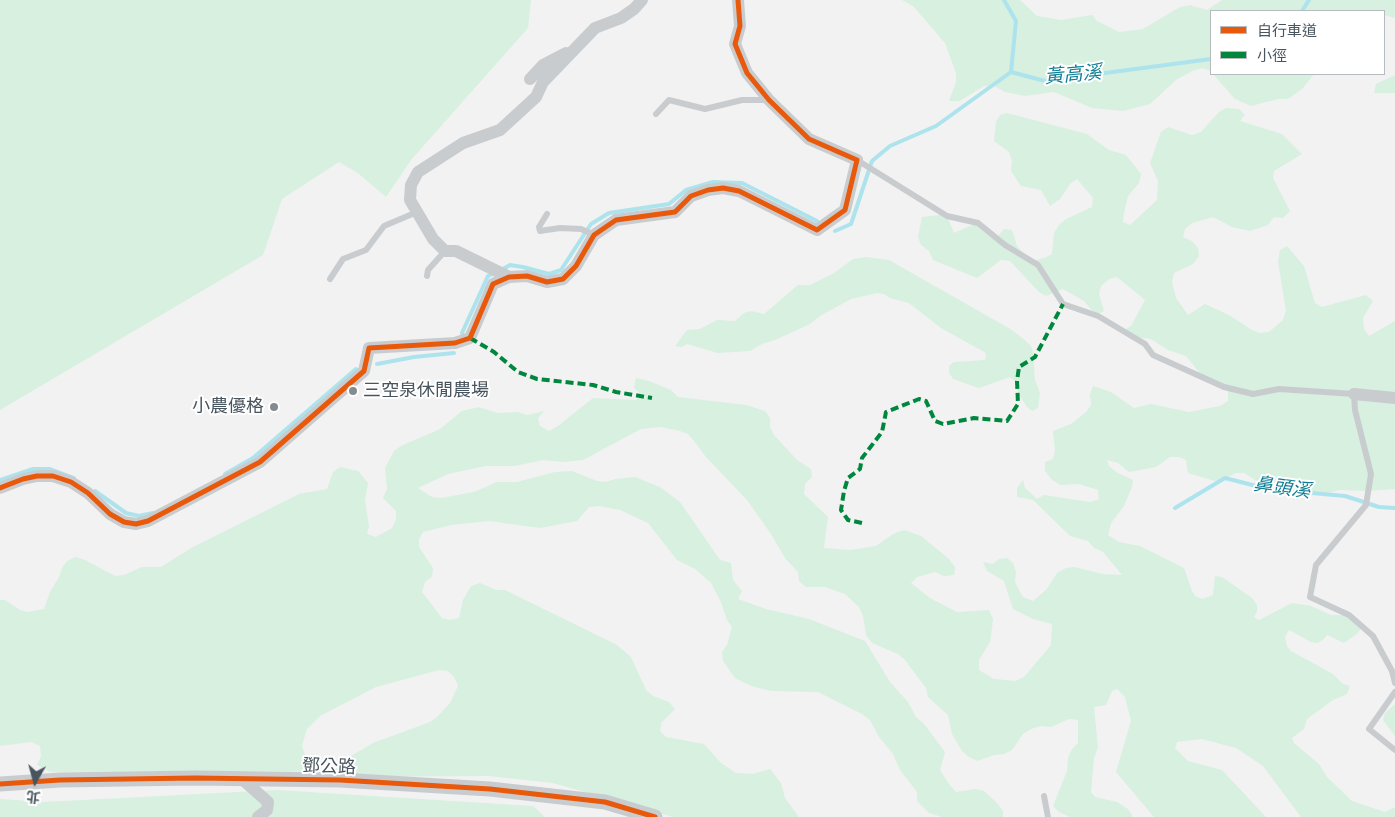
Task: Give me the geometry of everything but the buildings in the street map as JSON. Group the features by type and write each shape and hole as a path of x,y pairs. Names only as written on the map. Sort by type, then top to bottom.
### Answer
{"street":[{"path":"642,0 634,9 621,18 595,28 543,82 536,97 500,130 463,143 418,172 411,185 410,200 433,239 445,250 456,251 508,276 527,276 547,282 563,279 576,266 594,235 616,220 675,212 690,196 708,190 723,188 739,191 817,230 845,210 857,160 809,139 769,100 747,73 735,44 740,26 738,0"},
{"path":"530,79 542,65 576,48"},
{"path":"0,488 23,479 37,476 53,476 71,482 88,493 110,514 124,522 136,524 148,521 260,462 364,371 370,348 455,343 470,338 493,284 508,276"},
{"path":"1354,394 1395,398"},
{"path":"242,779 268,802 267,810 258,817"},
{"name":"鄧公路","path":"0,784 60,780 340,780 490,789 605,802 654,817"}],"lane":[{"path":"656,114 669,100 705,109 742,100 769,100"},
{"path":"857,160 946,216 978,223 1005,245 1038,265 1063,304 1098,316 1145,344 1153,355 1224,387 1253,394 1279,389 1354,394 1355,410 1371,474 1366,505 1316,565 1310,596 1349,615 1373,636 1392,671 1395,683"},
{"path":"330,279 342,259 366,250 384,226 417,212"},
{"path":"547,214 539,227 540,230 560,228 581,229 594,235"},
{"path":"427,276 428,270 445,250"},
{"path":"1395,692 1369,729 1395,750"},
{"path":"1044,796 1048,817"}],"green space":[{"path":"0,0 531,0 528,28 411,160 386,197 359,174 339,162 282,199 263,255 0,410"},
{"path":"902,0 1020,0 1037,16 1061,20 1092,15 1097,21 1119,32 1143,29 1180,7 1190,5 1207,10 1222,0 1395,0 1395,18 1385,15 1385,10 1210,10 1210,71 1202,68 1192,71 1176,80 1150,104 1123,111 1092,108 1054,92 1025,96 1005,92 994,86 984,86 960,101 949,101 956,82 956,73 945,43 913,6"},
{"path":"1214,75 1313,75 1302,89 1288,99 1278,99 1251,106 1235,99"},
{"path":"1395,75 1395,93 1374,93 1376,84"},
{"path":"1226,108 1239,109 1245,115 1240,121 1282,134 1302,154 1274,171 1273,178 1290,211 1283,218 1274,217 1268,225 1250,231 1232,227 1213,217 1192,223 1185,229 1183,237 1192,241 1198,248 1199,256 1193,264 1174,273 1172,282 1176,298 1188,315 1205,304 1229,315 1252,330 1260,333 1269,332 1283,320 1286,311 1278,261 1280,250 1287,246 1304,266 1315,303 1322,307 1366,295 1373,301 1363,318 1364,329 1369,336 1395,321 1395,489 1340,490 1327,493 1301,489 1290,481 1260,483 1244,473 1236,473 1218,482 1188,473 1186,460 1179,457 1170,457 1156,467 1129,472 1118,463 1107,460 1109,466 1116,472 1133,480 1124,506 1111,523 1108,535 1119,542 1140,546 1184,568 1192,591 1195,596 1202,599 1213,595 1215,576 1222,577 1252,598 1257,605 1257,612 1254,617 1259,620 1292,603 1311,606 1331,615 1345,615 1361,628 1358,633 1344,643 1327,635 1317,643 1311,642 1289,630 1285,637 1287,646 1291,651 1333,674 1343,684 1350,686 1347,694 1333,700 1307,719 1304,729 1292,738 1294,743 1319,764 1327,777 1352,801 1385,812 1395,807 1395,817 1301,817 1263,766 1236,748 1202,739 1177,742 1175,748 1188,761 1222,770 1266,817 1154,817 1116,772 1131,721 1125,697 1117,689 1112,691 1106,705 1094,707 1098,747 1094,758 1091,792 1095,797 1117,802 1128,809 1133,817 1070,817 1059,812 1053,806 1067,771 1068,758 1072,749 1078,743 1078,720 1069,719 1051,727 1041,726 1031,729 1023,734 1012,750 1004,754 994,755 977,761 969,757 962,751 952,734 948,715 928,697 926,688 905,660 898,654 872,643 866,635 863,616 859,607 845,594 825,587 806,587 799,581 798,572 785,558 747,500 706,457 688,434 660,427 641,429 583,460 563,462 543,460 515,466 486,466 448,474 418,488 432,497 441,498 474,492 497,482 517,482 555,472 572,471 597,481 606,482 635,477 660,487 680,502 720,560 731,563 733,580 742,591 738,599 766,609 809,619 865,641 890,682 908,702 916,717 924,724 945,752 940,770 949,784 956,792 975,789 984,791 998,804 1003,811 1003,817 942,817 929,813 917,801 917,792 900,770 893,754 879,737 870,720 862,714 818,692 771,691 751,686 735,678 723,661 722,652 727,645 732,627 711,583 695,569 677,560 648,523 620,510 599,506 589,507 577,521 540,528 489,521 451,525 423,532 419,539 419,547 433,568 432,577 425,582 422,592 442,618 450,620 459,618 463,600 471,586 480,583 496,590 505,590 617,645 631,657 646,690 653,696 669,702 675,709 661,723 660,731 666,737 704,744 721,763 736,773 753,774 770,769 781,783 785,798 799,817 673,817 553,783 489,776 314,777 328,766 351,756 373,743 430,722 437,717 450,703 458,686 454,677 448,671 439,670 376,687 320,716 307,729 302,746 308,763 307,771 51,772 37,765 41,756 40,746 31,742 0,746 0,600 5,600 20,610 28,612 44,609 50,592 67,561 76,557 115,576 124,575 142,567 161,567 191,548 299,494 327,489 333,472 340,467 358,471 368,483 365,500 369,526 367,534 376,537 392,528 396,520 396,511 383,498 387,489 385,468 394,451 401,446 440,429 462,411 479,407 497,413 518,412 527,415 544,411 538,418 540,426 549,431 593,398 636,400 641,394 634,388 636,378 671,390 678,397 746,405 765,411 770,418 770,427 774,435 797,460 811,469 812,477 805,484 804,494 828,517 824,548 850,550 876,546 893,534 904,530 921,536 948,558 955,567 954,575 944,576 935,572 917,577 911,583 930,598 957,612 989,610 993,619 990,642 979,660 979,670 994,679 1015,681 1024,677 1051,645 1052,624 1033,619 1013,609 1004,581 987,571 983,562 993,564 999,559 1007,558 1013,563 1016,572 1015,582 1023,597 1033,601 1046,590 1057,573 1066,568 1074,567 1103,574 1122,575 1103,552 1094,548 1088,541 1070,536 1033,500 1017,497 1017,488 1023,480 1025,488 1037,499 1044,495 1090,502 1099,499 1098,490 1079,484 1061,485 1052,480 1045,471 1045,462 1053,459 1055,450 1053,431 1071,424 1086,412 1091,405 1090,395 1093,386 1111,392 1134,408 1151,404 1189,412 1220,406 1228,401 1228,391 1203,377 1186,356 1168,350 1151,339 1133,337 1124,330 1131,326 1145,300 1117,277 1109,279 1101,286 1099,294 1104,311 1096,315 1084,301 1063,289 1046,296 1039,292 1010,261 1001,260 977,278 933,260 929,251 921,245 918,237 922,217 947,216 954,233 977,223 998,236 1004,229 1012,230 1017,246 1027,258 1037,260 1044,258 1052,254 1054,233 1059,225 1066,219 1092,207 1093,198 1077,179 1070,184 1060,199 1050,206 1041,190 1021,186 1011,171 1012,161 1009,152 994,141 996,122 1000,115 1007,113 1087,134 1109,150 1126,155 1141,174 1139,183 1128,196 1124,213 1123,222 1130,225 1157,200 1158,181 1150,163 1161,132 1168,127 1192,135 1201,132 1219,112"},
{"path":"866,257 889,260 1012,330 1027,342 1033,352 1035,380 1040,393 1038,408 1032,411 1027,407 1019,395 1015,381 1010,377 979,388 953,379 949,373 949,366 954,362 985,360 986,353 941,328 909,303 890,298 884,294 877,293 851,299 820,316 810,324 750,351 718,353 687,344 682,347 675,346 687,330 700,329 717,320 735,321 744,313 751,311 764,314 798,285 810,285 834,273 853,259"},
{"path":"1395,704 1395,736 1383,720 1385,713"},
{"path":"277,790 533,806 545,817 0,817 0,799 43,802"}],"waterway":[{"name":"黃高溪","path":"1004,0 1016,21 1011,72"},
{"name":"黃高溪","path":"1303,10 1309,0"},
{"name":"黃高溪","path":"1011,72 1045,81 1210,59"},
{"path":"835,231 851,224 872,161 890,146 936,126 1011,72"},
{"path":"501,270 510,265 549,274 561,270 591,224 609,213 669,204 686,190 713,182 742,183 817,221"},
{"path":"462,333 488,276 495,273"},
{"path":"377,364 414,357 454,353"},
{"path":"225,474 253,458 356,369"},
{"path":"0,480 33,469 50,469 74,478"},
{"name":"鼻頭溪","path":"1175,508 1225,478 1268,489 1345,496 1379,507 1395,508"},
{"path":"95,491 126,513 139,516 153,513"}],"marked path":[{"path":"862,523 848,520 841,510 844,491 848,478 860,469 862,458 882,432 886,412 919,399 926,401 935,421 943,424 974,418 1007,421 1018,404 1017,381 1019,367 1035,357 1063,304"},
{"path":"470,338 494,352 518,372 537,379 593,385 616,392 652,398"}],"cycle path":[{"path":"0,488 23,479 37,476 53,476 71,482 88,493 110,514 124,522 136,524 148,521 260,462 364,371 369,348 455,343 470,338 493,284 509,277 527,276 547,282 563,279 576,266 594,235 616,220 675,212 691,196 708,190 723,188 739,191 817,230 845,210 857,160 809,139 769,100 747,73 735,44 740,26 738,0"},
{"path":"0,784 60,780 195,778 340,780 490,789 605,802 655,817"}],"place":[{"name":"三空泉休閒農場","path":"353,391"},
{"name":"小農優格","path":"274,407"}]}
